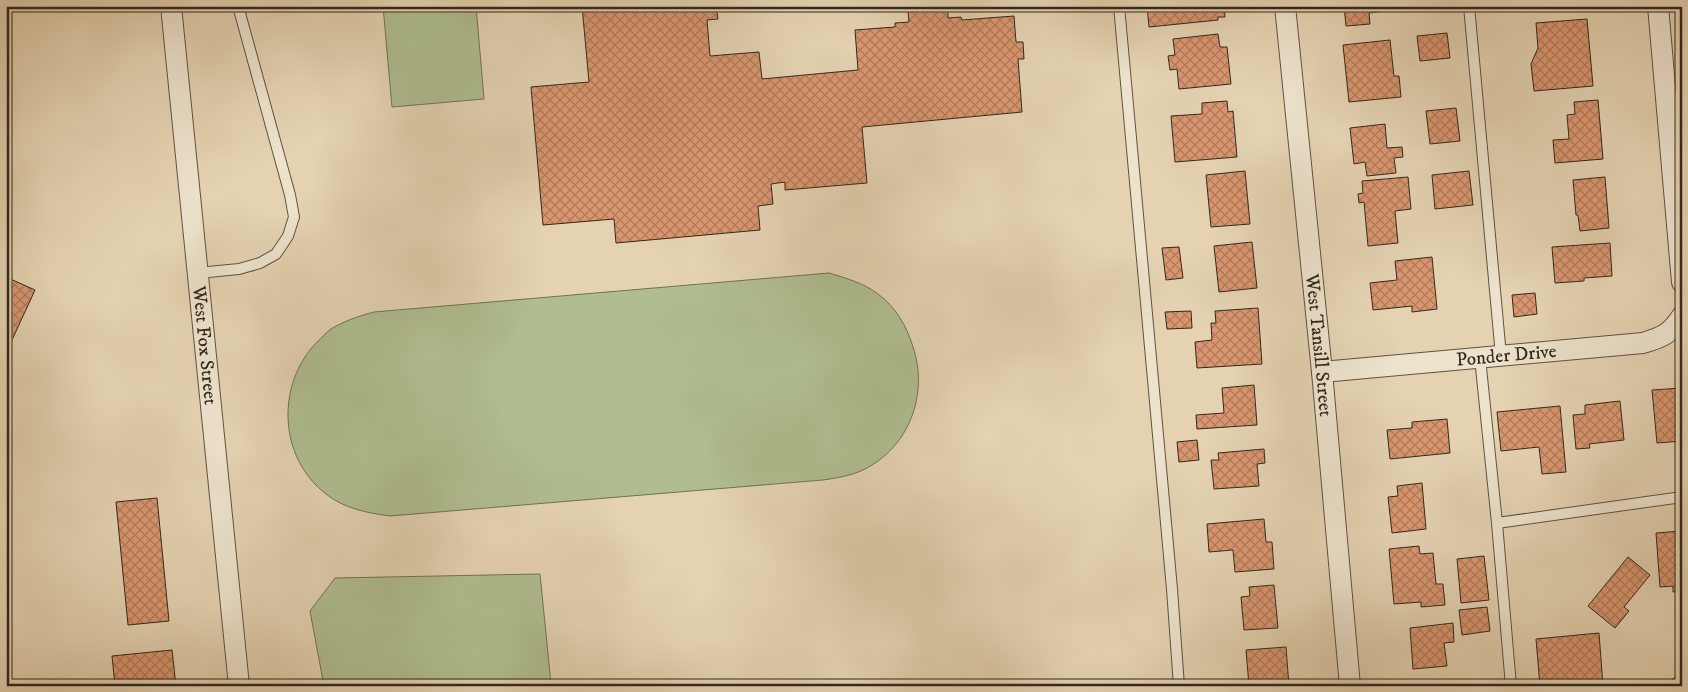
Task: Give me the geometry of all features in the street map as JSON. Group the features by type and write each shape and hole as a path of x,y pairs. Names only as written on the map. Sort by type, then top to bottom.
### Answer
{"street":[{"name":"West Fox Street","path":"171,6 240,686"},
{"name":"West Tansill Street","path":"1285,6 1322,372 1350,686"},
{"path":"1658,6 1682,282"},
{"name":"Ponder Drive","path":"1322,372 1643,343 1672,331 1682,316"}],"lane":[{"path":"198,273 239,269 260,263 276,254 288,236 294,217 290,195 238,6"},
{"path":"1119,6 1172,588 1179,686"},
{"path":"1469,6 1500,356"},
{"path":"1480,358 1511,686"},
{"path":"1497,523 1682,496"}],"green space":[{"path":"383,6 476,6 484,99 392,107"},
{"path":"829,273 867,287 890,305 908,332 917,365 916,401 911,418 903,434 879,460 853,474 823,480 390,516 349,507 326,494 310,479 299,461 291,441 288,420 289,399 294,378 304,359 329,330 363,315 374,312"},
{"path":"540,574 551,684 549,686 324,686 310,611 335,578"}],"building":[{"path":"582,6 716,6 718,19 707,20 710,56 759,52 762,79 858,70 855,30 895,27 895,23 909,22 908,12 948,9 948,18 961,17 962,20 1014,16 1016,42 1023,42 1024,59 1018,59 1022,112 862,127 867,183 785,190 785,182 771,184 773,204 758,206 760,230 616,243 614,219 543,225 531,87 589,82"},
{"path":"1147,6 1224,6 1225,17 1218,17 1218,20 1149,27"},
{"path":"1344,6 1396,6 1397,10 1369,13 1370,24 1346,26"},
{"path":"1587,19 1593,86 1534,91 1531,64 1538,48 1536,23"},
{"path":"1447,33 1450,58 1420,61 1417,36"},
{"path":"1218,34 1220,47 1227,47 1231,84 1179,89 1177,69 1170,70 1168,56 1175,55 1173,39"},
{"path":"1390,40 1394,76 1399,76 1401,97 1349,102 1343,45"},
{"path":"1598,100 1603,159 1555,163 1553,140 1569,139 1567,115 1575,114 1574,102"},
{"path":"1227,101 1228,112 1233,111 1237,157 1175,162 1171,116 1202,114 1202,103"},
{"path":"1456,108 1460,141 1430,144 1426,111"},
{"path":"1385,124 1387,148 1402,147 1403,157 1394,158 1396,173 1367,176 1365,162 1354,164 1350,128"},
{"path":"1245,171 1250,224 1211,227 1206,175"},
{"path":"1469,171 1473,205 1435,209 1432,175"},
{"path":"1408,177 1411,209 1395,211 1398,243 1368,246 1364,202 1359,203 1358,194 1363,193 1362,181"},
{"path":"1605,177 1609,228 1580,231 1578,215 1576,215 1573,180"},
{"path":"1252,242 1257,288 1219,292 1214,246"},
{"path":"1610,243 1612,276 1584,278 1584,281 1555,283 1552,247"},
{"path":"1179,247 1183,278 1166,280 1162,248"},
{"path":"1432,257 1437,309 1412,312 1412,306 1373,310 1370,283 1397,280 1395,261"},
{"path":"6,277 35,290 6,353"},
{"path":"1535,293 1537,314 1514,317 1512,295"},
{"path":"1258,308 1262,364 1197,368 1195,342 1212,340 1211,323 1216,323 1215,311"},
{"path":"1191,311 1192,328 1167,329 1165,312"},
{"path":"1254,385 1257,425 1197,429 1196,415 1224,413 1222,388"},
{"path":"1682,388 1682,441 1657,443 1652,390"},
{"path":"1620,401 1624,440 1589,444 1590,448 1576,449 1573,415 1585,414 1585,405"},
{"path":"1560,406 1566,472 1542,474 1539,447 1501,451 1497,412"},
{"path":"1447,419 1450,453 1390,459 1387,430 1412,428 1412,422"},
{"path":"1197,440 1199,460 1179,462 1177,442"},
{"path":"1264,449 1265,463 1257,464 1259,486 1214,489 1211,460 1219,460 1218,453"},
{"path":"1422,483 1426,529 1392,533 1388,497 1398,496 1397,486"},
{"path":"157,498 169,621 128,625 116,502"},
{"path":"1264,519 1266,542 1272,542 1274,569 1235,572 1233,550 1209,552 1207,524"},
{"path":"1682,531 1682,591 1673,592 1673,586 1660,587 1656,533"},
{"path":"1419,546 1420,554 1433,553 1436,584 1443,584 1445,605 1421,607 1421,602 1394,604 1389,549"},
{"path":"1484,556 1489,600 1461,603 1457,559"},
{"path":"1628,557 1650,575 1624,607 1629,611 1615,628 1588,606"},
{"path":"1274,585 1278,628 1244,630 1241,597 1250,596 1249,587"},
{"path":"1487,607 1490,631 1462,635 1459,610"},
{"path":"1453,623 1454,642 1444,643 1447,666 1413,669 1410,628"},
{"path":"1599,633 1603,686 1540,686 1536,639"},
{"path":"1286,647 1289,686 1249,686 1246,650"},
{"path":"172,650 176,686 115,686 112,656"}]}
